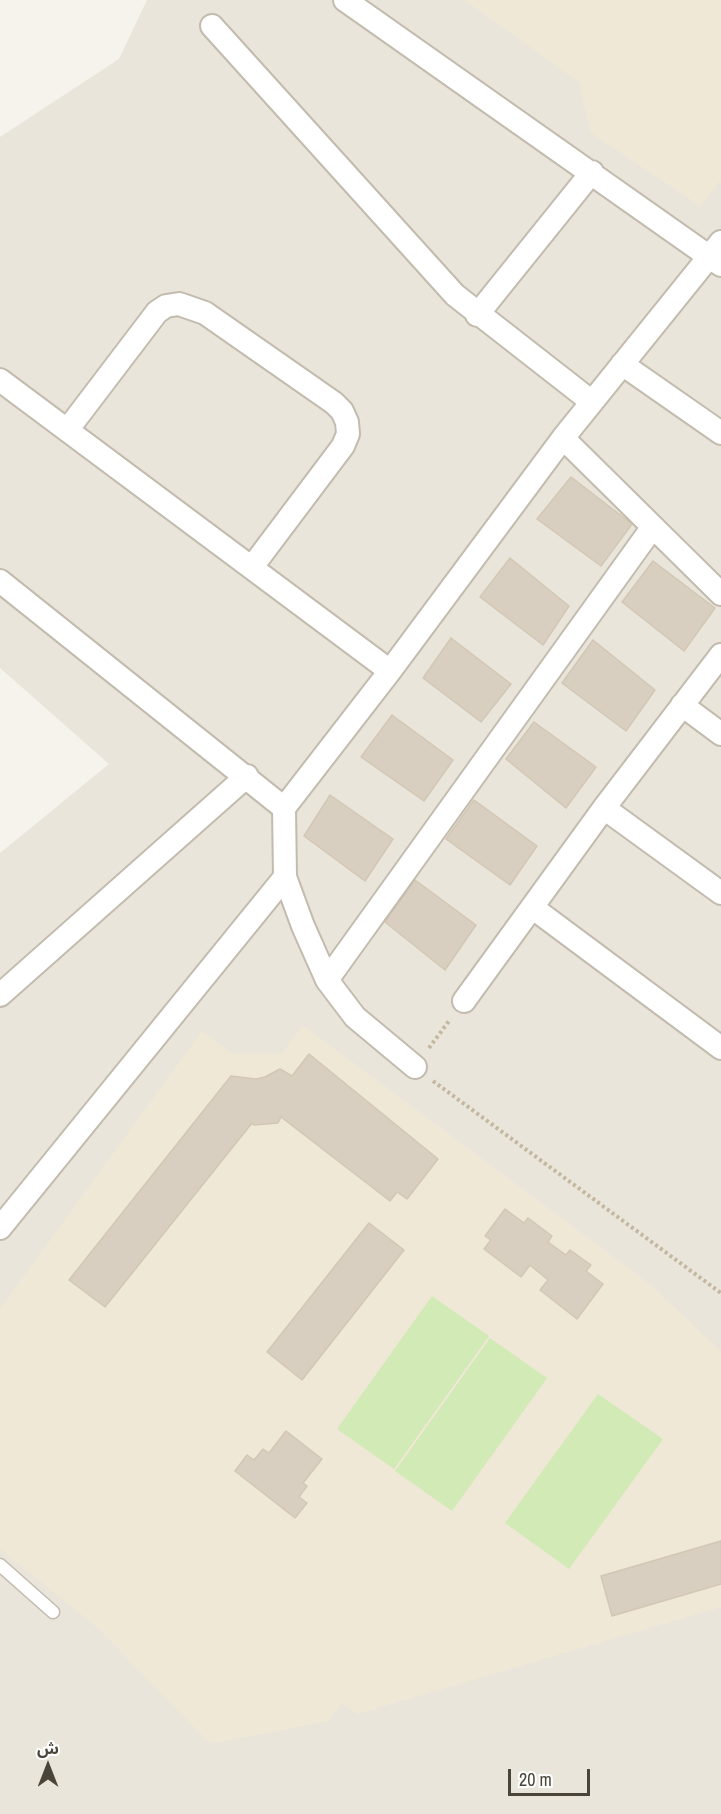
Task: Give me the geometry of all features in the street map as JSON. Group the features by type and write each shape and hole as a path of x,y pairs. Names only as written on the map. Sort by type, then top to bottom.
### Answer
{"street":[{"path":"345,0 592,172 717,255 622,364 563,438 390,671 284,808 285,877 303,926 327,980 355,1017 415,1067"},
{"path":"212,26 454,295 592,402"},
{"path":"477,315 592,172"},
{"path":"68,429 157,312 166,306 179,304 205,313 334,403 342,411 347,422 348,434 343,446 252,567"},
{"path":"622,364 721,433"},
{"path":"0,380 390,671"},
{"path":"563,438 721,594"},
{"path":"327,980 652,528"},
{"path":"0,581 247,776 284,808"},
{"path":"464,1001 604,808 721,655"},
{"path":"682,705 721,734"},
{"path":"0,995 247,776"},
{"path":"604,808 721,893"},
{"path":"0,1228 285,877"},
{"path":"533,908 721,1048"}],"lane":[{"path":"0,1565 53,1612"}],"path":[{"path":"464,1001 415,1067 721,1293"}],"shaded area":[{"path":"147,0 721,0 721,1814 0,1814 0,853 109,764 0,668 0,137 119,59"},
{"path":"464,0 721,0 721,180 700,206 591,133 579,82"},
{"path":"303,1025 650,1284 721,1351 721,1607 357,1714 342,1703 328,1721 210,1744 99,1629 0,1549 0,1309 202,1031 233,1054 282,1053"}],"green space":[{"path":"432,1296 489,1336 394,1469 337,1429"},
{"path":"490,1338 547,1378 452,1511 395,1471"},
{"path":"598,1394 663,1439 569,1569 505,1523"}],"building":[{"path":"571,477 632,524 601,566 537,519"},
{"path":"510,558 569,606 543,645 480,597"},
{"path":"653,561 715,608 684,651 622,602"},
{"path":"451,638 511,684 481,722 423,678"},
{"path":"593,640 655,690 626,731 562,683"},
{"path":"392,715 453,760 424,801 361,757"},
{"path":"534,722 596,767 566,808 506,759"},
{"path":"330,795 393,839 365,881 304,836"},
{"path":"474,800 537,846 510,885 446,839"},
{"path":"415,880 476,925 445,970 385,922"},
{"path":"309,1054 438,1159 407,1199 397,1192 390,1201 281,1117 278,1123 254,1125 252,1123 105,1307 69,1280 231,1076 256,1079 280,1069 292,1076"},
{"path":"505,1209 524,1223 528,1218 552,1236 548,1242 566,1255 570,1250 591,1265 586,1271 603,1284 577,1319 540,1290 548,1280 530,1265 521,1277 484,1249 491,1240 485,1236"},
{"path":"369,1223 404,1250 302,1380 267,1352"},
{"path":"286,1431 322,1459 303,1483 307,1486 299,1497 307,1503 295,1518 235,1471 247,1455 254,1460 263,1449 269,1453"},
{"path":"721,1541 721,1584 612,1616 601,1576"}]}
